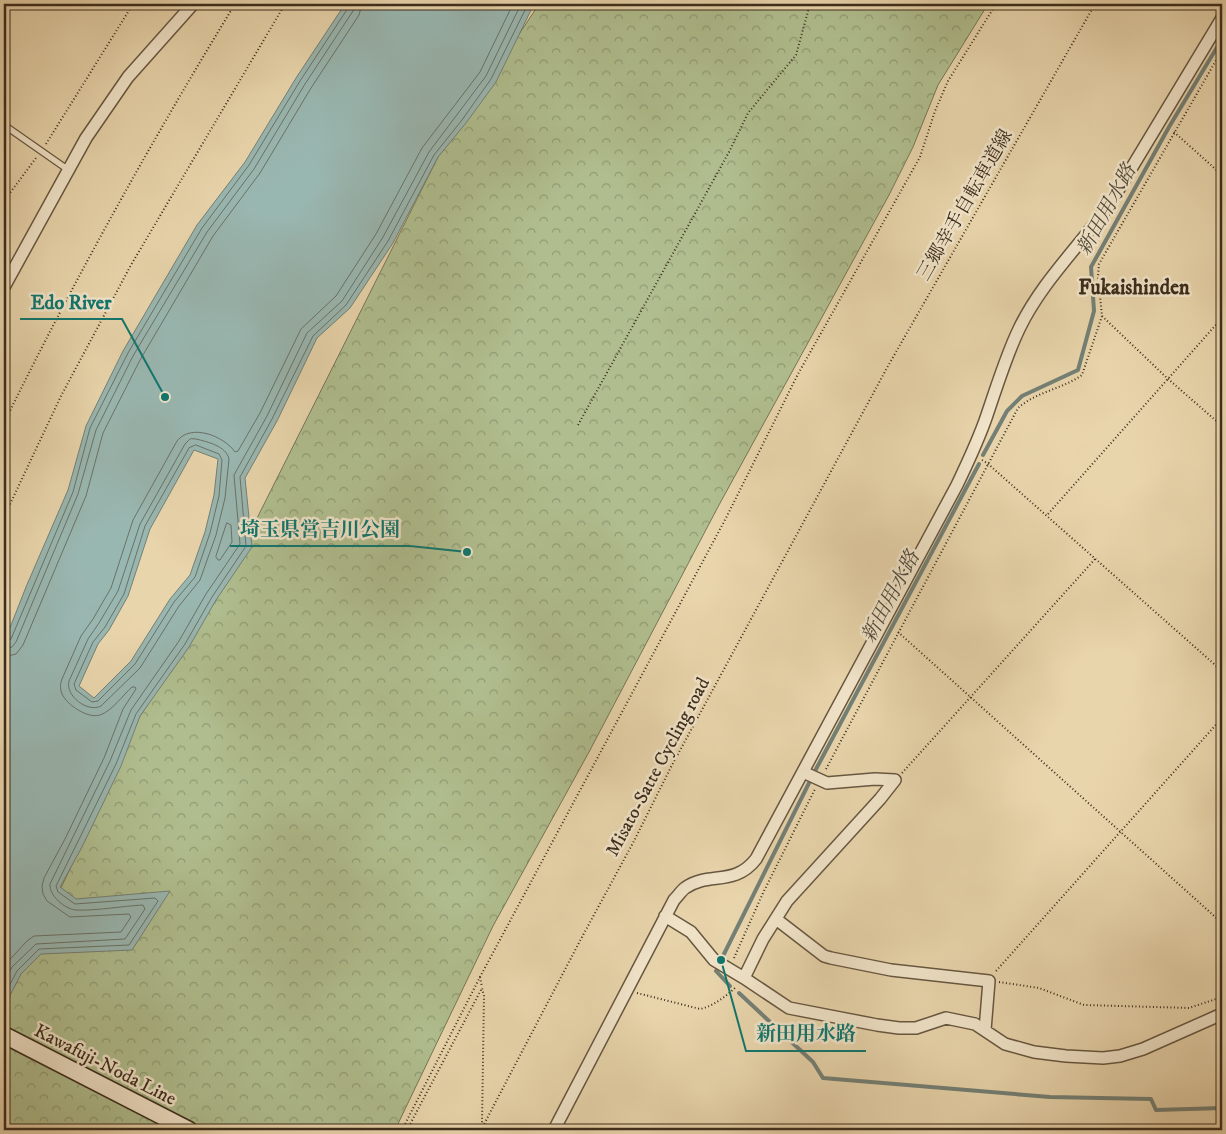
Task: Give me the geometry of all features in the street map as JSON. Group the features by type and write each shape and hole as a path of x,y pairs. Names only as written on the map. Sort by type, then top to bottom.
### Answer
{"main road":[{"name":"Kawafuji-Noda Line","path":"4,1036 189,1130"}],"street":[{"path":"4,287 86,138 128,77 193,4"},
{"path":"554,1130 674,900 684,888 702,881 733,876 750,866 756,859 972,455 1009,351 1029,310 1111,202 1222,18"},
{"path":"803,772 826,783 875,779 895,780"},
{"path":"744,978 763,939 788,901 895,780"},
{"path":"666,916 691,932 714,960 778,1001 796,1010 899,1028 916,1028 946,1018 975,1024 1005,1044 1034,1052 1103,1058 1130,1054 1222,1014"},
{"path":"776,919 824,956 830,958 890,970 989,981 985,1030"}],"lane":[{"path":"4,125 67,170"}],"path":[{"path":"4,201 40,152 133,4"},
{"path":"4,423 94,247 180,94 235,4"},
{"path":"4,517 61,396 130,265 284,4"},
{"path":"578,425 729,152 748,113 796,55 810,4"},
{"path":"402,1130 480,977 726,518 798,374 920,157 935,111 948,81 996,4"},
{"name":"三郷幸手自転車道線","path":"482,1127 634,842 671,766 888,366 1095,4"},
{"path":"729,969 763,893 820,781 987,463 1018,408 1025,402 1074,381 1082,375 1102,316 1098,276 1099,264 1222,50"},
{"path":"1174,132 1222,175"},
{"path":"1102,316 1167,378 1222,426"},
{"path":"1047,515 1222,318"},
{"path":"972,455 987,463 1222,671"},
{"path":"895,780 1096,558"},
{"path":"898,632 1222,923"},
{"path":"1222,718 997,969 989,981 1038,988 1084,1005 1189,1008 1222,997"},
{"path":"480,977 484,996 481,1130"},
{"path":"628,990 700,1009 706,1008 722,999 736,988 744,978"},
{"path":"408,1130 482,988"}],"green space":[{"path":"539,4 988,4 938,85 913,147 889,195 719,505 589,752 493,926 395,1130 4,1130 4,1007 101,804 140,716 216,600 438,157"}],"water":[{"path":"345,4 534,4 496,82 438,157 393,243 350,308 317,338 277,421 245,478 252,547 216,600 189,647 140,716 121,766 82,847 60,887 76,899 170,891 132,950 41,954 21,974 4,1007 4,643 68,490 86,426 123,351 197,225 245,162 296,78","holes":["194,450 218,459 214,495 205,532 190,575 170,599 131,661 94,698 79,686 98,644 109,630 128,596 150,529"]}],"waterway":[{"name":"新田用水路","path":"983,455 1007,411 1022,396 1078,370 1094,311 1091,267 1169,127 1222,39"},
{"name":"新田用水路","path":"815,771 979,464"},
{"name":"新田用水路","path":"721,960 809,783"},
{"path":"716,971 730,986"},
{"path":"739,993 813,1062 823,1078 1050,1097 1151,1099 1156,1110 1222,1108"}],"place":[{"name":"Edo River","path":"165,397"},
{"name":"埼玉県営吉川公園","path":"467,552"},
{"name":"新田用水路","path":"721,960"}],"district":[{"name":"Fukaishinden","path":"1134,288"}]}
